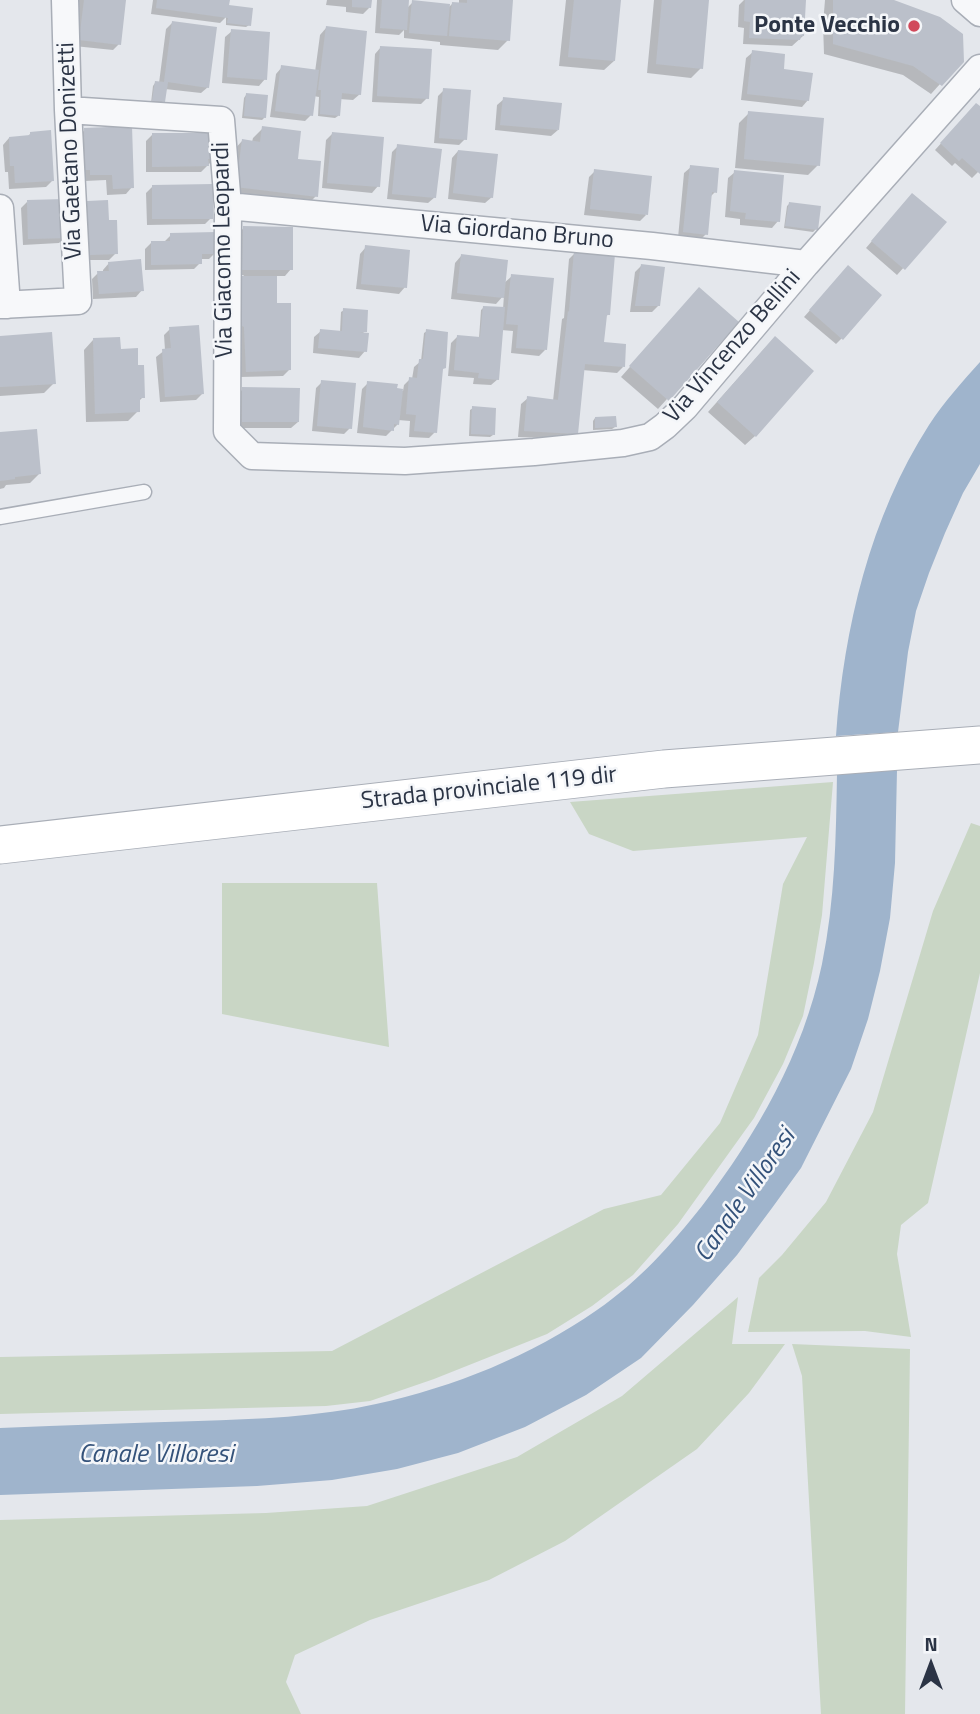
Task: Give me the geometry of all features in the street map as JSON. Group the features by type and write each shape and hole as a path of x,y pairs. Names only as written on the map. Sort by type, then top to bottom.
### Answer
{"street":[{"name":"Via Gaetano Donizetti","path":"4,305 78,301 65,0"},
{"path":"965,0 980,13"},
{"name":"Via Vincenzo Bellini","path":"238,443 252,456 405,461 534,453 623,443 650,437 685,407 806,264 980,68"},
{"name":"Via Giacomo Leopardi","path":"68,110 221,120 228,206 227,431 238,443"},
{"name":"Via Giordano Bruno","path":"228,206 639,245 806,264"},
{"path":"0,208 4,305"},
{"name":"Strada provinciale 119 dir","path":"0,845 651,771 980,746"}],"lane":[{"path":"0,517 144,492"}],"green space":[{"path":"833,782 822,915 803,1016 783,1064 754,1118 678,1224 633,1275 592,1306 547,1334 370,1401 326,1406 0,1414 0,1357 332,1351 604,1209 661,1195 720,1123 758,1035 783,884 807,837 633,851 589,834 570,802"},
{"path":"971,823 980,826 980,973 928,1203 901,1225 897,1254 911,1337 865,1331 748,1332 759,1278 826,1202 873,1112 933,911"},
{"path":"222,883 377,883 389,1047 222,1014"},
{"path":"738,1297 732,1344 785,1344 749,1393 697,1449 565,1541 489,1580 370,1620 295,1655 286,1682 301,1714 0,1714 0,1520 266,1513 367,1506 517,1457 622,1396"},
{"path":"792,1344 910,1349 905,1714 821,1714 802,1376"}],"water":[{"path":"980,362 980,464 945,533 916,611 898,732 836,736 853,614 876,535 908,460 929,425"},
{"name":"Canale Villoresi","path":"897,770 895,863 890,918 868,1019 851,1069 801,1168 772,1208 737,1255 641,1358 586,1395 525,1427 458,1453 397,1469 332,1480 257,1486 0,1495 0,1428 265,1418 310,1415 376,1404 434,1389 491,1368 546,1342 612,1299 653,1262 702,1206 759,1122 790,1061 814,997 830,917 837,773"}],"building":[{"path":"84,0 126,0 121,45 79,40"},
{"path":"157,0 230,0 229,5 253,8 251,26 227,23 228,18 156,8"},
{"path":"352,0 372,0 371,8 352,7"},
{"path":"382,0 409,0 407,30 380,28"},
{"path":"412,0 450,4 447,36 409,33"},
{"path":"467,0 513,0 510,41 449,36 452,2 467,3"},
{"path":"574,0 621,0 615,61 568,57"},
{"path":"662,0 709,0 703,69 656,64"},
{"path":"745,0 806,0 804,36 801,36 800,40 749,38 750,22 744,21"},
{"path":"833,0 894,0 940,17 963,34 964,62 942,86 913,66 833,44"},
{"path":"172,21 217,27 209,88 168,82 165,102 152,101 155,81 164,82"},
{"path":"326,26 367,31 361,95 342,93 340,116 320,114 321,90 318,90"},
{"path":"231,29 270,32 267,80 227,77"},
{"path":"380,46 432,49 429,99 377,96"},
{"path":"752,50 785,54 784,69 813,73 809,101 747,94"},
{"path":"281,65 319,70 313,116 275,111"},
{"path":"443,88 471,90 467,140 439,138"},
{"path":"246,93 268,95 266,118 244,116"},
{"path":"503,97 562,103 559,130 500,125"},
{"path":"976,103 980,106 980,174 962,158 959,161 940,143"},
{"path":"748,111 824,118 820,166 744,159"},
{"path":"132,126 134,188 113,189 112,175 90,175 90,170 85,170 84,128"},
{"path":"262,126 301,131 298,159 321,161 318,197 236,187 242,139 260,142"},
{"path":"51,130 54,181 15,183 14,166 10,166 9,137"},
{"path":"332,132 384,137 380,187 327,183"},
{"path":"152,133 217,133 217,159 208,159 209,166 152,167"},
{"path":"397,144 442,149 436,198 392,194"},
{"path":"458,150 498,154 493,198 453,193"},
{"path":"690,165 719,168 717,193 712,192 708,235 683,232"},
{"path":"594,169 652,176 648,215 590,209"},
{"path":"734,170 784,175 780,222 745,219 746,213 730,211"},
{"path":"213,184 213,219 152,219 152,185"},
{"path":"912,193 947,222 905,270 871,241"},
{"path":"65,199 67,238 28,239 27,200"},
{"path":"108,200 109,220 117,220 118,254 89,255 87,201"},
{"path":"789,202 821,206 818,230 785,226"},
{"path":"243,226 293,227 293,270 242,270"},
{"path":"216,232 217,254 202,254 202,264 151,265 151,241 170,241 170,233"},
{"path":"365,245 410,250 407,288 361,284"},
{"path":"574,251 615,254 610,315 607,315 604,342 626,344 625,367 585,364 578,434 524,431 527,396 558,400"},
{"path":"461,254 508,260 504,298 457,293"},
{"path":"141,259 144,291 99,294 97,271 109,271 108,262"},
{"path":"641,264 665,267 660,306 635,306"},
{"path":"848,265 882,295 843,340 809,310"},
{"path":"511,274 554,278 547,350 516,348 518,325 506,324"},
{"path":"242,276 277,276 277,303 291,303 291,370 246,372"},
{"path":"699,287 739,322 669,401 629,366"},
{"path":"483,306 505,307 499,380 478,378 479,373 454,370 457,335 480,337"},
{"path":"343,308 368,310 367,332 358,332 369,333 367,352 318,348 320,329 342,331"},
{"path":"199,325 204,394 165,397 162,349 171,348 169,327"},
{"path":"426,329 448,332 437,433 414,431 416,415 406,414 409,377 417,378 419,359 423,359"},
{"path":"52,332 56,384 0,387 0,336"},
{"path":"775,336 814,371 756,437 717,402"},
{"path":"120,337 121,349 138,348 138,365 144,365 145,398 140,398 140,412 95,414 93,338"},
{"path":"321,380 356,383 352,429 317,426"},
{"path":"367,381 398,384 397,388 403,389 399,425 394,424 394,431 363,427"},
{"path":"242,387 300,388 299,422 242,422"},
{"path":"472,406 496,408 495,435 471,434"},
{"path":"616,416 617,427 595,428 595,417"},
{"path":"37,429 41,474 0,481 0,432"}],"place":[{"name":"Ponte Vecchio","path":"914,26"}]}
